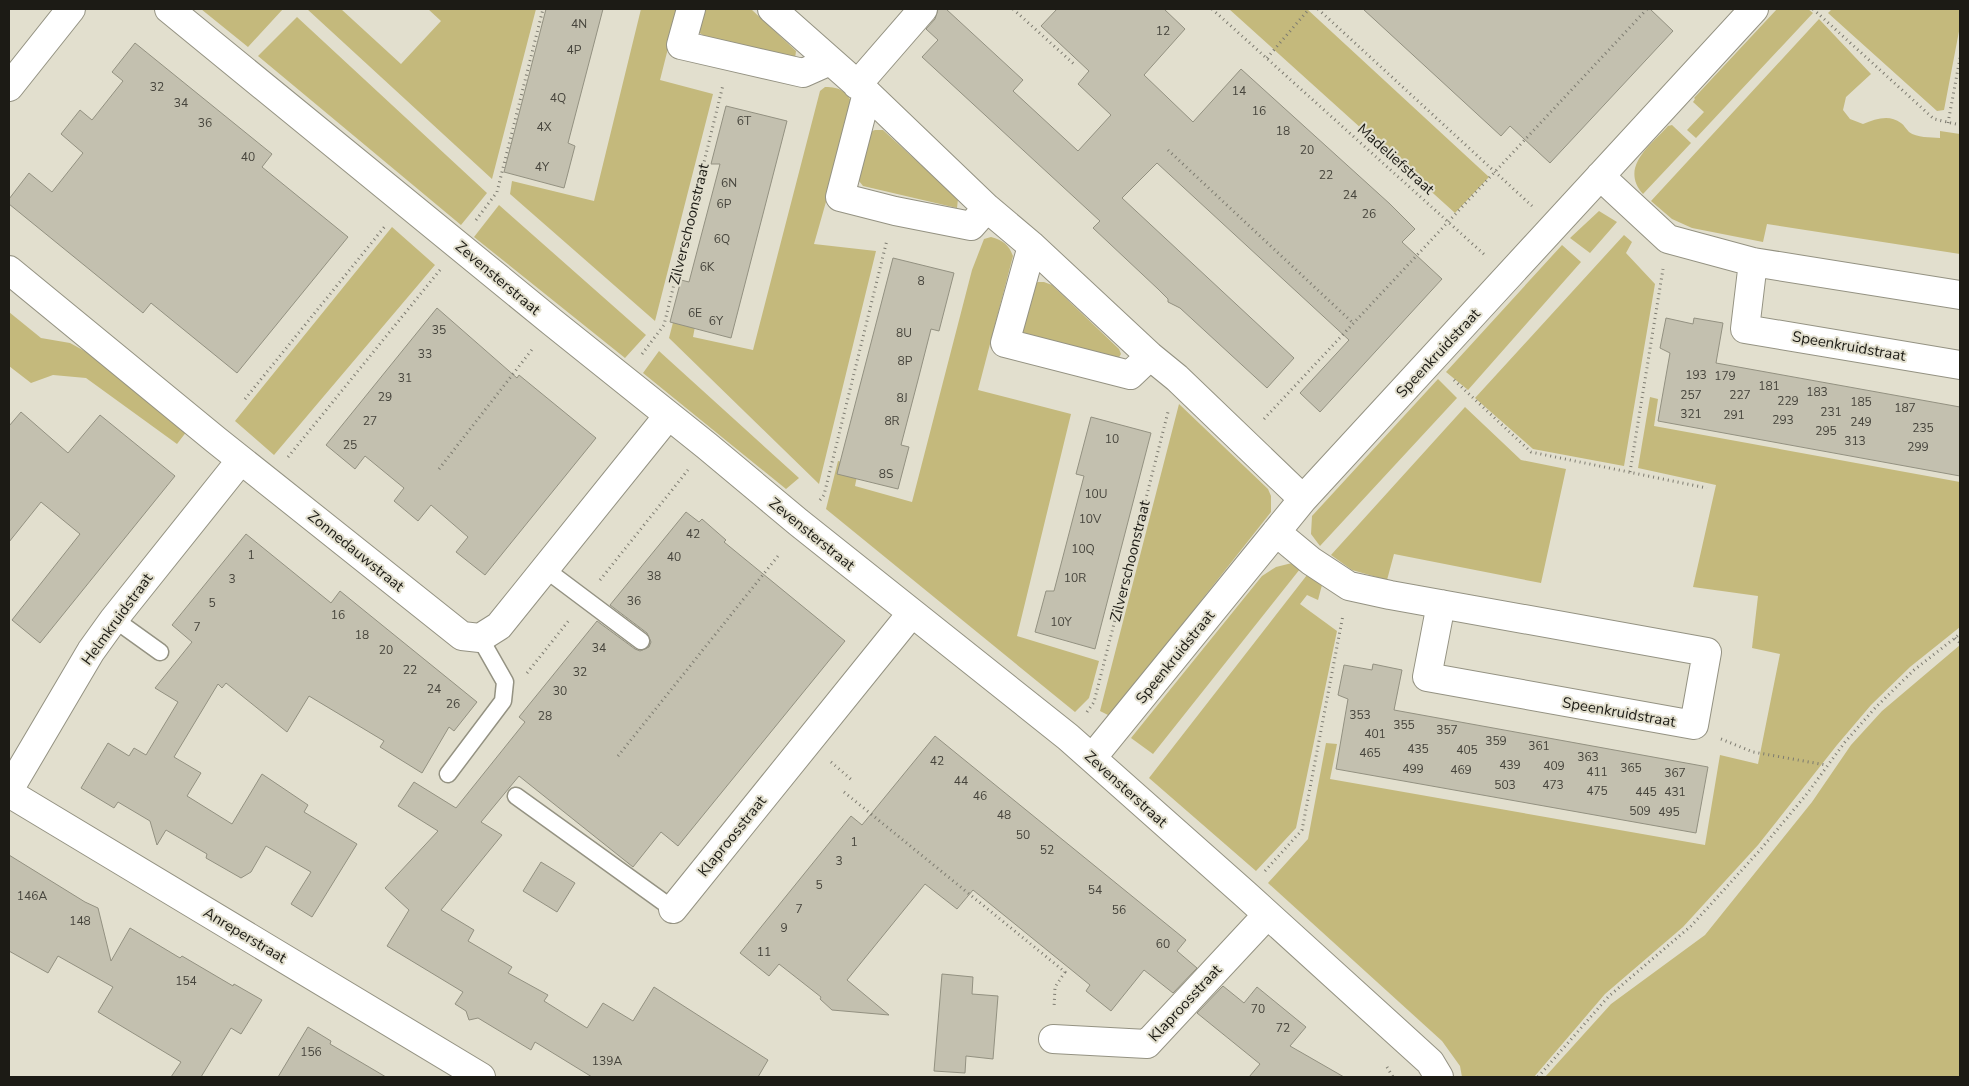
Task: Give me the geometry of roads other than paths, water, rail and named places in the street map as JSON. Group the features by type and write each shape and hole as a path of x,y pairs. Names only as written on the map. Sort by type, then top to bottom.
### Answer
{"street":[{"path":"9,87 71,9"},
{"name":"Zevensterstraat","path":"169,9 622,379 708,446 911,614 1068,737 1430,1062 1438,1077"},
{"path":"691,9 681,45 730,58 803,73 830,61"},
{"path":"772,9 862,89 988,208 1032,246 1150,356 1177,378 1303,499"},
{"path":"923,9 862,89 840,197 895,211 971,226 988,208"},
{"name":"Speenkruidstraat","path":"1092,758 1303,499 1754,9"},
{"path":"1600,176 1668,239 1753,262 1960,295"},
{"path":"1032,246 1005,343 1130,375 1150,356"},
{"name":"Speenkruidstraat","path":"1753,262 1745,329 1960,365"},
{"name":"Zonnedauwstraat","path":"9,270 241,460 462,636 480,638"},
{"path":"480,638 498,626 668,416"},
{"name":"Helmkruidstraat","path":"9,792 91,651 114,619 241,460"},
{"name":"Speenkruidstraat","path":"1276,532 1311,561 1349,586 1707,652 1694,725 1427,677 1441,604"},
{"name":"Klaproosstraat","path":"673,908 911,614"},
{"name":"Anreperstraat","path":"9,792 481,1077"},
{"name":"Klaproosstraat","path":"1053,1039 1147,1044 1267,915"}],"lane":[{"path":"545,569 641,641"},
{"path":"114,619 160,652"},
{"path":"448,774 503,701 505,682 480,638"},
{"name":"Klaproosstraat","path":"516,796 673,908"}]}
